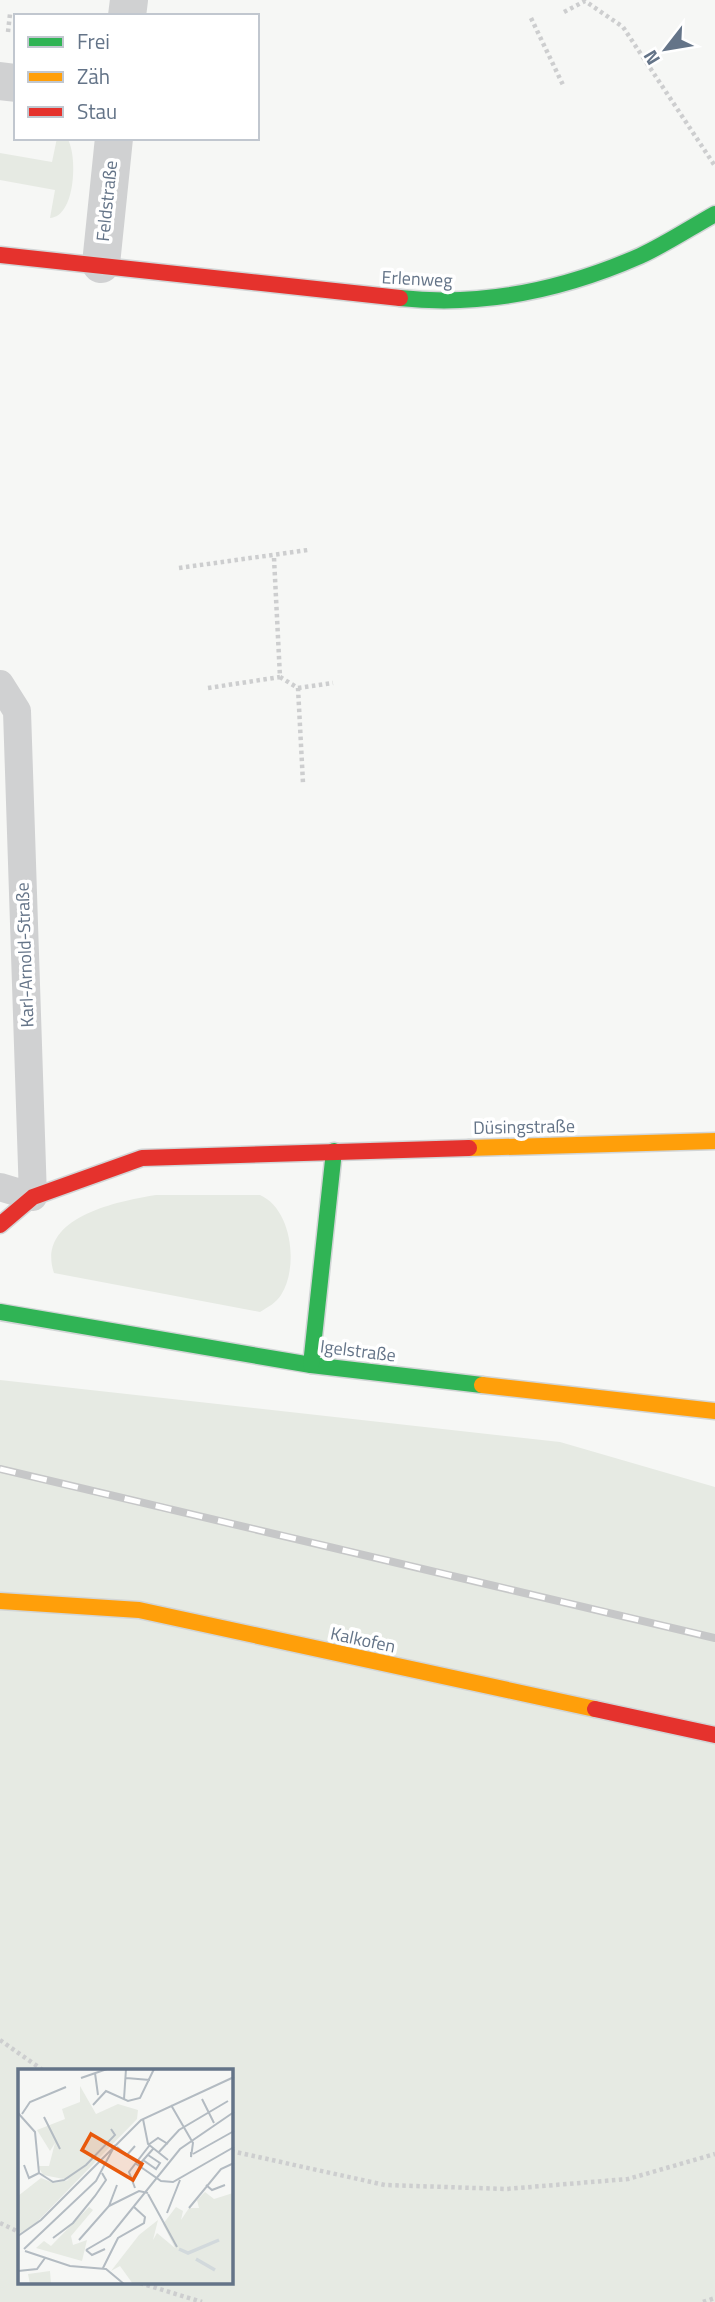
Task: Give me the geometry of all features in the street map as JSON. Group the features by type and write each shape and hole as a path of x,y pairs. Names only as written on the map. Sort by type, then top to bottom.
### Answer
{"main road":[{"name":"Erlenweg","path":"0,255 433,302 511,296 586,277 642,255 715,214"},
{"name":"Düsingstraße","path":"0,1225 33,1197 142,1157 715,1141"},
{"path":"312,1365 334,1151"},
{"name":"Igelstraße","path":"0,1312 312,1365 715,1411"},
{"name":"Kalkofen","path":"0,1601 139,1610 715,1735"}],"street":[{"name":"Feldstraße","path":"101,264 114,140"}],"lane":[{"name":"Karl-Arnold-Straße","path":"0,684 17,711 33,1197"},
{"path":"0,1187 33,1197"}],"path":[{"path":"564,12 585,1 623,27 715,167"},
{"path":"530,18 563,85"},
{"path":"179,568 274,558 309,550"},
{"path":"274,558 280,677"},
{"path":"208,688 280,677 298,688 333,683"},
{"path":"298,688 303,783"},
{"path":"0,2040 41,2069"},
{"path":"233,2151 385,2185 506,2189 628,2179 715,2154"},
{"path":"0,2223 18,2232"},
{"path":"143,2284 202,2302"},
{"path":"703,2302 715,2298"}],"shaded area":[{"path":"57,140 68,140 73,157 70,196 59,215 50,218 55,190 0,180 0,153 52,162"},
{"path":"156,1195 260,1195 271,1202 285,1225 291,1255 287,1283 279,1298 260,1312 54,1273 51,1254 57,1238 68,1225 102,1208"},
{"path":"0,1380 560,1442 715,1487 715,2302 0,2302"}],"railway":[{"path":"0,1469 715,1638"}],"traffic: fast":[{"path":"400,298 462,300 523,293 553,286 612,268 640,256 715,214"},
{"path":"311,1365 334,1151"},
{"path":"0,1312 311,1365 482,1385"}],"traffic: slow":[{"path":"469,1148 715,1141"},
{"path":"482,1385 715,1411"},
{"path":"0,1601 139,1610 595,1709"}],"traffic: jam":[{"path":"0,255 400,298"},
{"path":"0,1225 33,1197 142,1158 469,1148"},
{"path":"595,1709 715,1735"}]}
